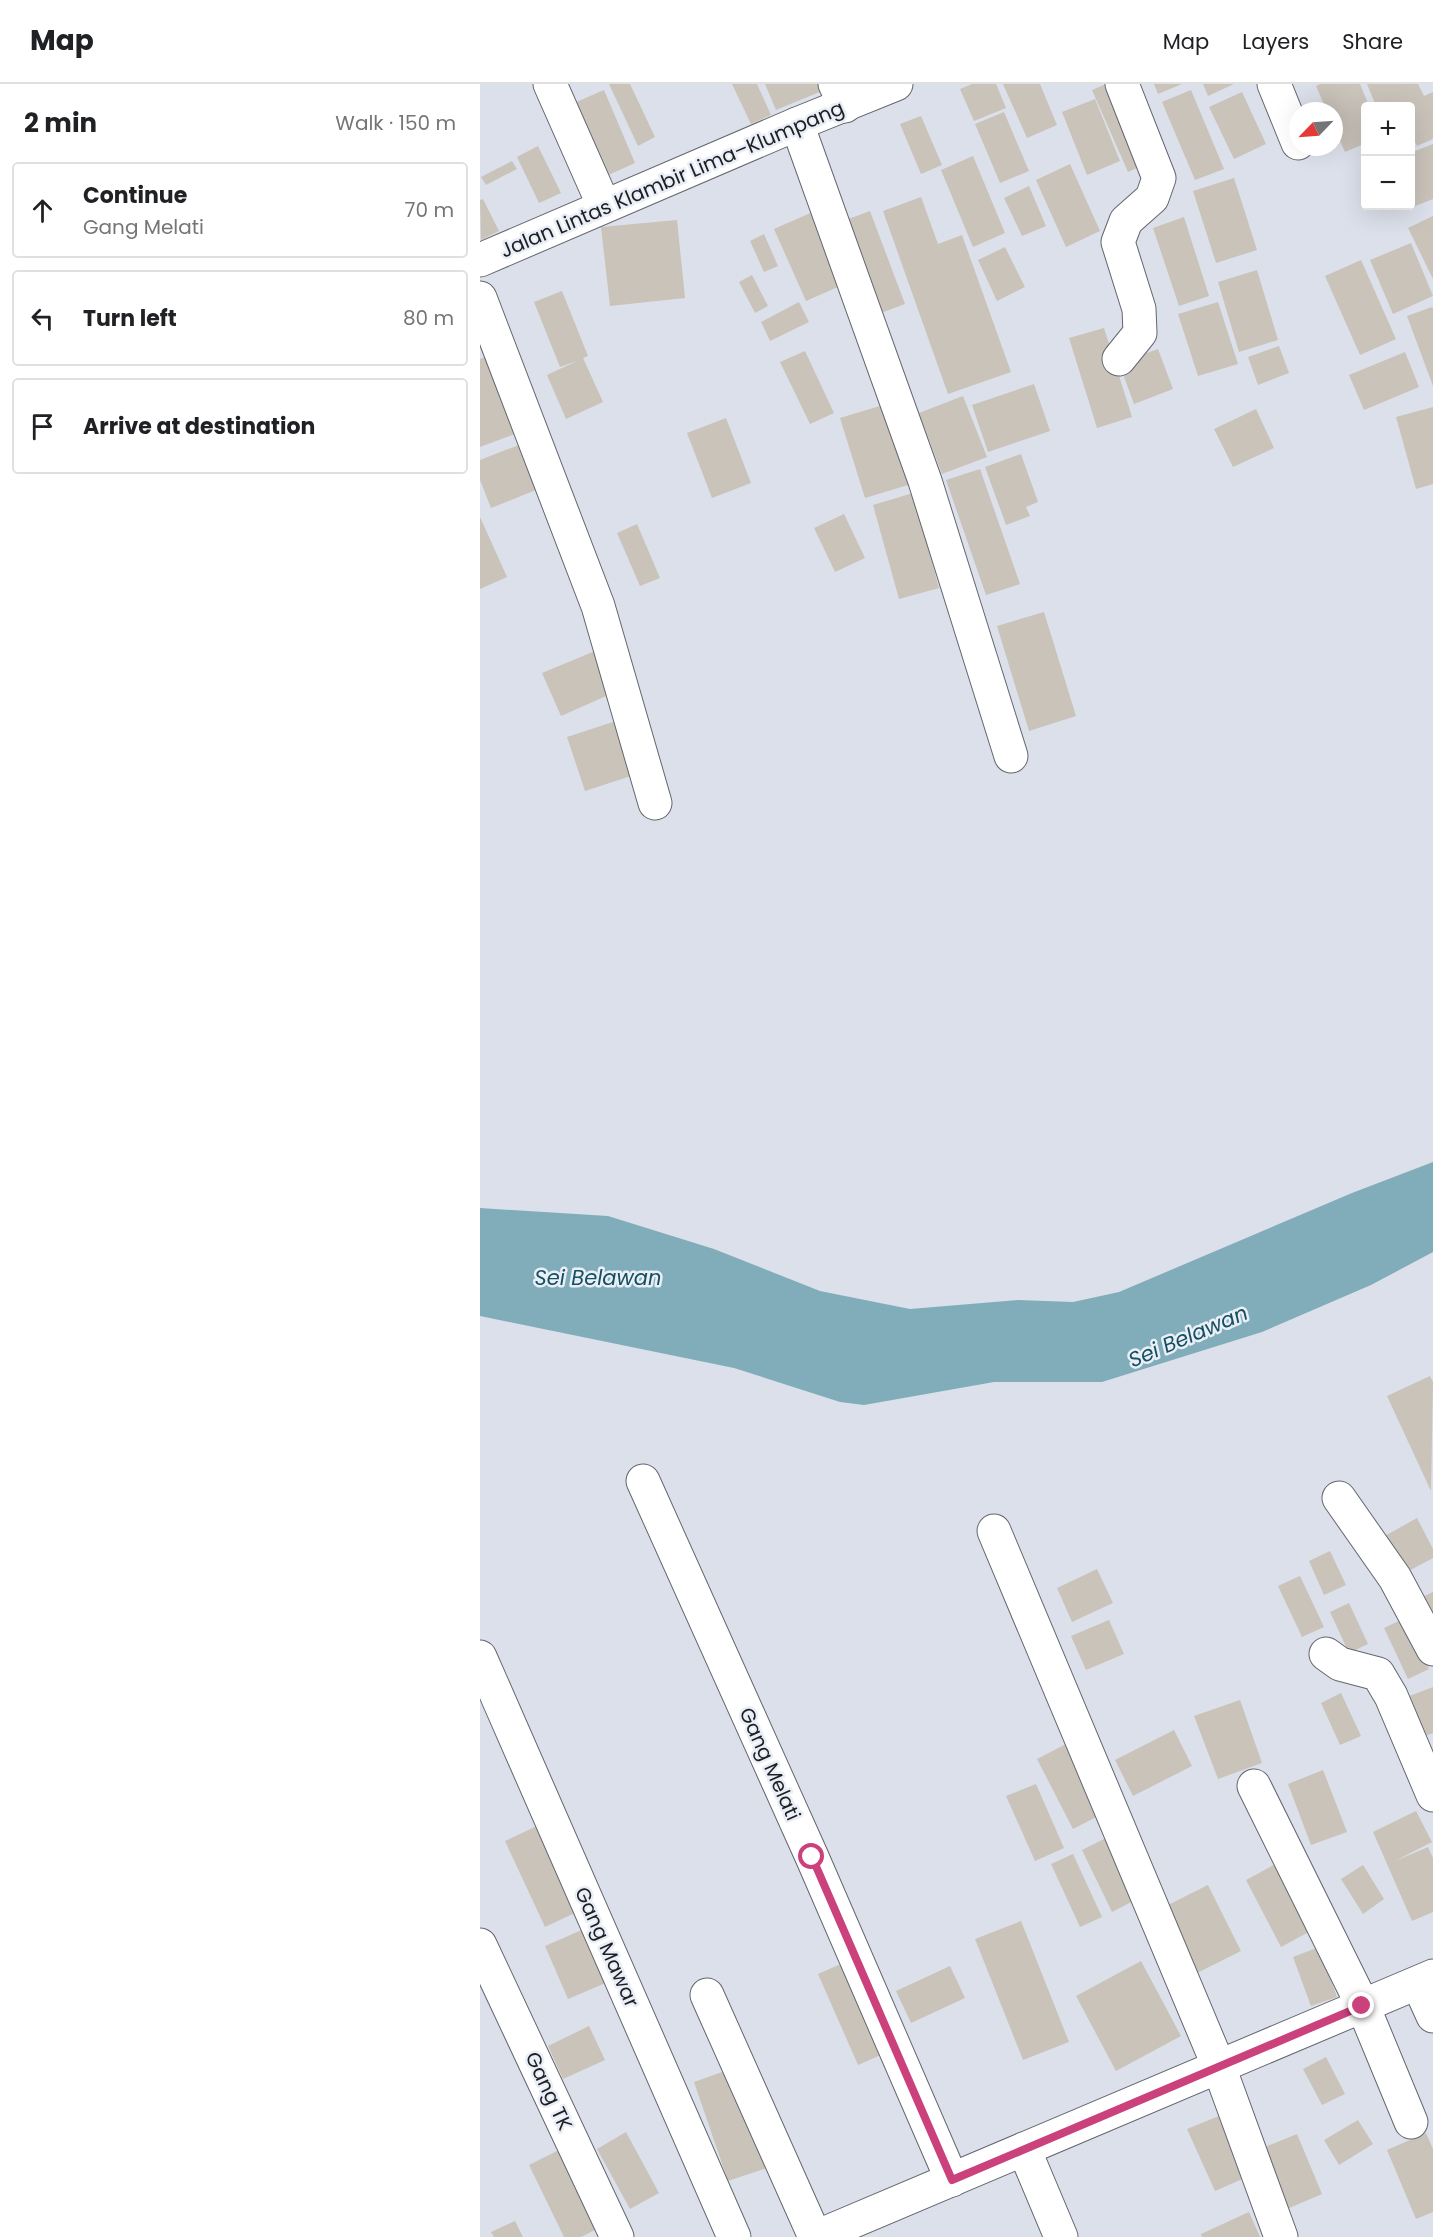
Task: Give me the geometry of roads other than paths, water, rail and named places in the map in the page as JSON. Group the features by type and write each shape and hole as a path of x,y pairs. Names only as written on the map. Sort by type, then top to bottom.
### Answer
{"street":[{"path":"550,84 604,206"},
{"name":"Jalan Lintas Klambir Lima–Klumpang","path":"480,260 796,124 840,95 896,84"},
{"path":"1119,358 1140,333 1139,309 1118,242 1126,221 1152,198 1159,178 1122,84"},
{"path":"1274,84 1289,122"},
{"path":"796,124 925,481 1011,756"},
{"path":"480,298 598,606 655,803"},
{"name":"Gang Melati","path":"643,1481 812,1857 952,2180"},
{"path":"1339,1497 1395,1578 1433,1649"},
{"path":"994,1531 1219,2067 1281,2237"},
{"path":"1326,1654 1340,1665 1378,1674 1391,1696 1433,1795"},
{"name":"Gang Mawar","path":"480,1657 734,2237"},
{"path":"1254,1786 1362,2006 1412,2122"},
{"name":"Gang TK","path":"480,1945 617,2237"},
{"path":"706,1995 815,2237 849,2231 952,2180 1425,1980 1433,2016"},
{"path":"1024,2149 1061,2237"}],"water":[{"name":"Sei Belawan","path":"1433,1162 1433,1252 1371,1285 1262,1332 1102,1382 994,1382 864,1405 840,1402 734,1368 480,1316 480,1208 608,1216 714,1249 820,1291 910,1309 1018,1300 1073,1302 1119,1292 1352,1193"}]}
